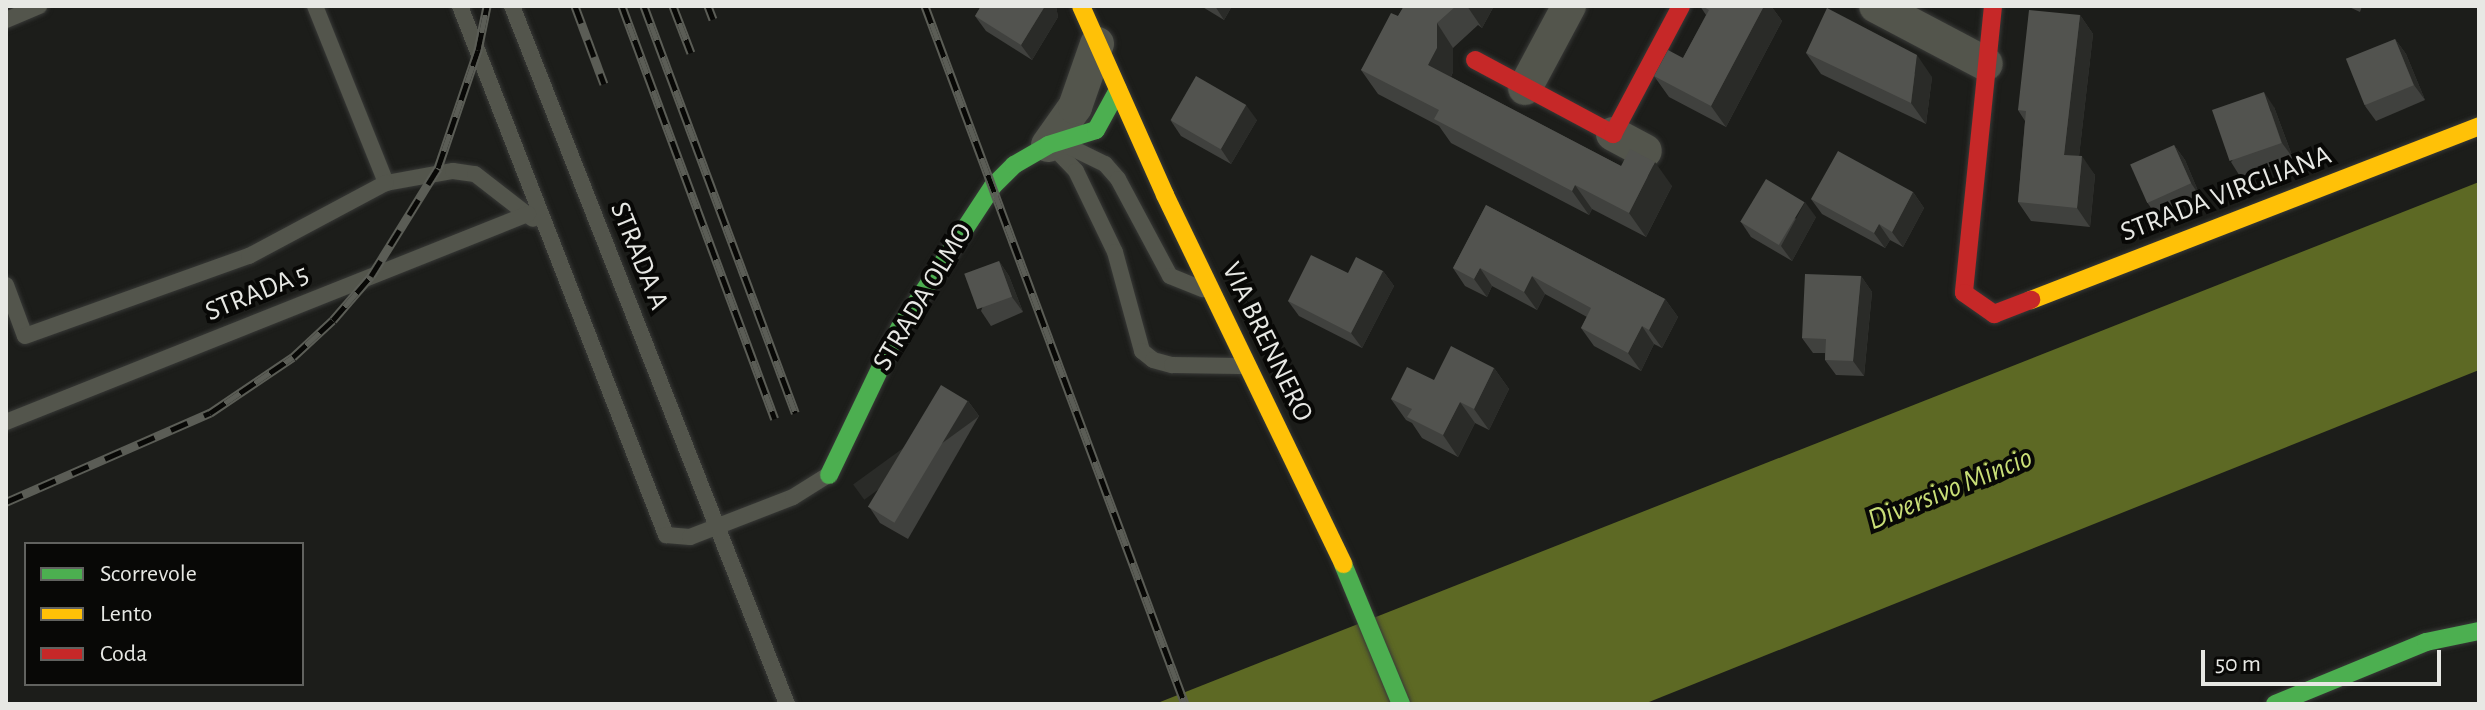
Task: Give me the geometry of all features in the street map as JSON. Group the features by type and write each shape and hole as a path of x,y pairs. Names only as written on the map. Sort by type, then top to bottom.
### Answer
{"street":[{"path":"1525,88 1569,6"},
{"path":"1613,134 1681,6"},
{"path":"1876,6 1986,64 1993,6"},
{"name":"VIA BRENNERO","path":"1085,8 1097,44 1213,296 1352,582 1401,704"},
{"name":"STRADA OLMO","path":"1048,145 1075,107 1097,44"},
{"path":"1475,60 1645,151"},
{"name":"STRADA VIRGLIANA","path":"1986,64 1964,293 1994,314 2479,126"},
{"name":"STRADA OLMO","path":"829,475 899,329 960,230 1014,165 1048,145 1096,130 1118,90"},
{"path":"2426,642 2458,616"},
{"path":"2275,704 2426,642 2479,631"}],"lane":[{"path":"6,20 39,6"},
{"path":"315,6 386,183"},
{"path":"460,6 666,535 690,537 793,497 829,475"},
{"name":"STRADA A","path":"512,6 787,704"},
{"path":"1048,145 1070,147 1105,164 1164,270 1213,296"},
{"path":"1048,145 1076,171 1115,252 1142,351 1153,360 1172,365 1234,363 1250,371"},
{"path":"6,285 25,336 249,256 386,183 453,171 475,174 528,214 557,252"},
{"name":"STRADA 5","path":"6,422 528,214"}],"water":[{"name":"Diversivo Mincio","path":"2479,182 2479,370 1644,704 1155,704"}],"building":[{"path":"981,6 1045,6 1021,45 975,16"},
{"path":"1404,6 1456,6 1437,23 1437,48 1428,65 1621,166 1630,149 1655,162 1629,213 1575,185 1572,191 1434,119 1439,110 1361,70 1391,13 1398,16"},
{"path":"1702,6 1764,6 1711,106 1654,76 1668,50 1683,58 1709,10"},
{"path":"1827,8 1917,55 1911,103 1806,53"},
{"path":"2029,10 2080,15 2064,155 2082,156 2077,208 2018,202 2026,111 2018,110"},
{"path":"2395,39 2414,85 2365,105 2346,59"},
{"path":"1196,76 1246,105 1221,149 1170,120"},
{"path":"2264,92 2282,143 2230,161 2212,110"},
{"path":"2174,145 2191,183 2147,203 2130,165"},
{"path":"1838,151 1913,192 1892,232 1879,224 1874,233 1811,199"},
{"path":"1766,179 1805,202 1779,245 1740,222"},
{"path":"1486,205 1665,299 1649,330 1642,326 1628,353 1581,328 1591,308 1532,276 1524,292 1480,268 1474,279 1453,268"},
{"path":"1311,255 1348,273 1356,257 1383,271 1351,333 1288,301"},
{"path":"999,261 1012,297 977,309 964,274"},
{"path":"1805,274 1861,276 1853,361 1825,360 1826,339 1802,338"},
{"path":"1451,346 1494,368 1474,409 1460,402 1443,435 1407,417 1412,409 1391,399 1407,367 1434,380"},
{"path":"941,385 968,401 894,523 868,507"}],"railway":[{"path":"6,502 210,413 293,357 333,320 371,276 438,168 478,50 487,6"},
{"path":"575,6 604,84"},
{"path":"622,6 775,419"},
{"path":"644,6 795,413"},
{"path":"673,6 691,53"},
{"path":"708,6 713,19"},
{"path":"925,6 1185,704"}],"traffic: fast":[{"path":"829,475 899,329 993,186 1014,165 1048,145 1096,130 1118,90"},
{"path":"1343,564 1401,704"},
{"path":"2275,704 2426,642 2479,631"}],"traffic: slow":[{"path":"1081,6 1165,195 1343,564"},
{"path":"2031,300 2479,126"}],"traffic: jam":[{"path":"1475,60 1613,134 1681,6"},
{"path":"1993,6 1964,293 1994,314 2031,300"}]}
